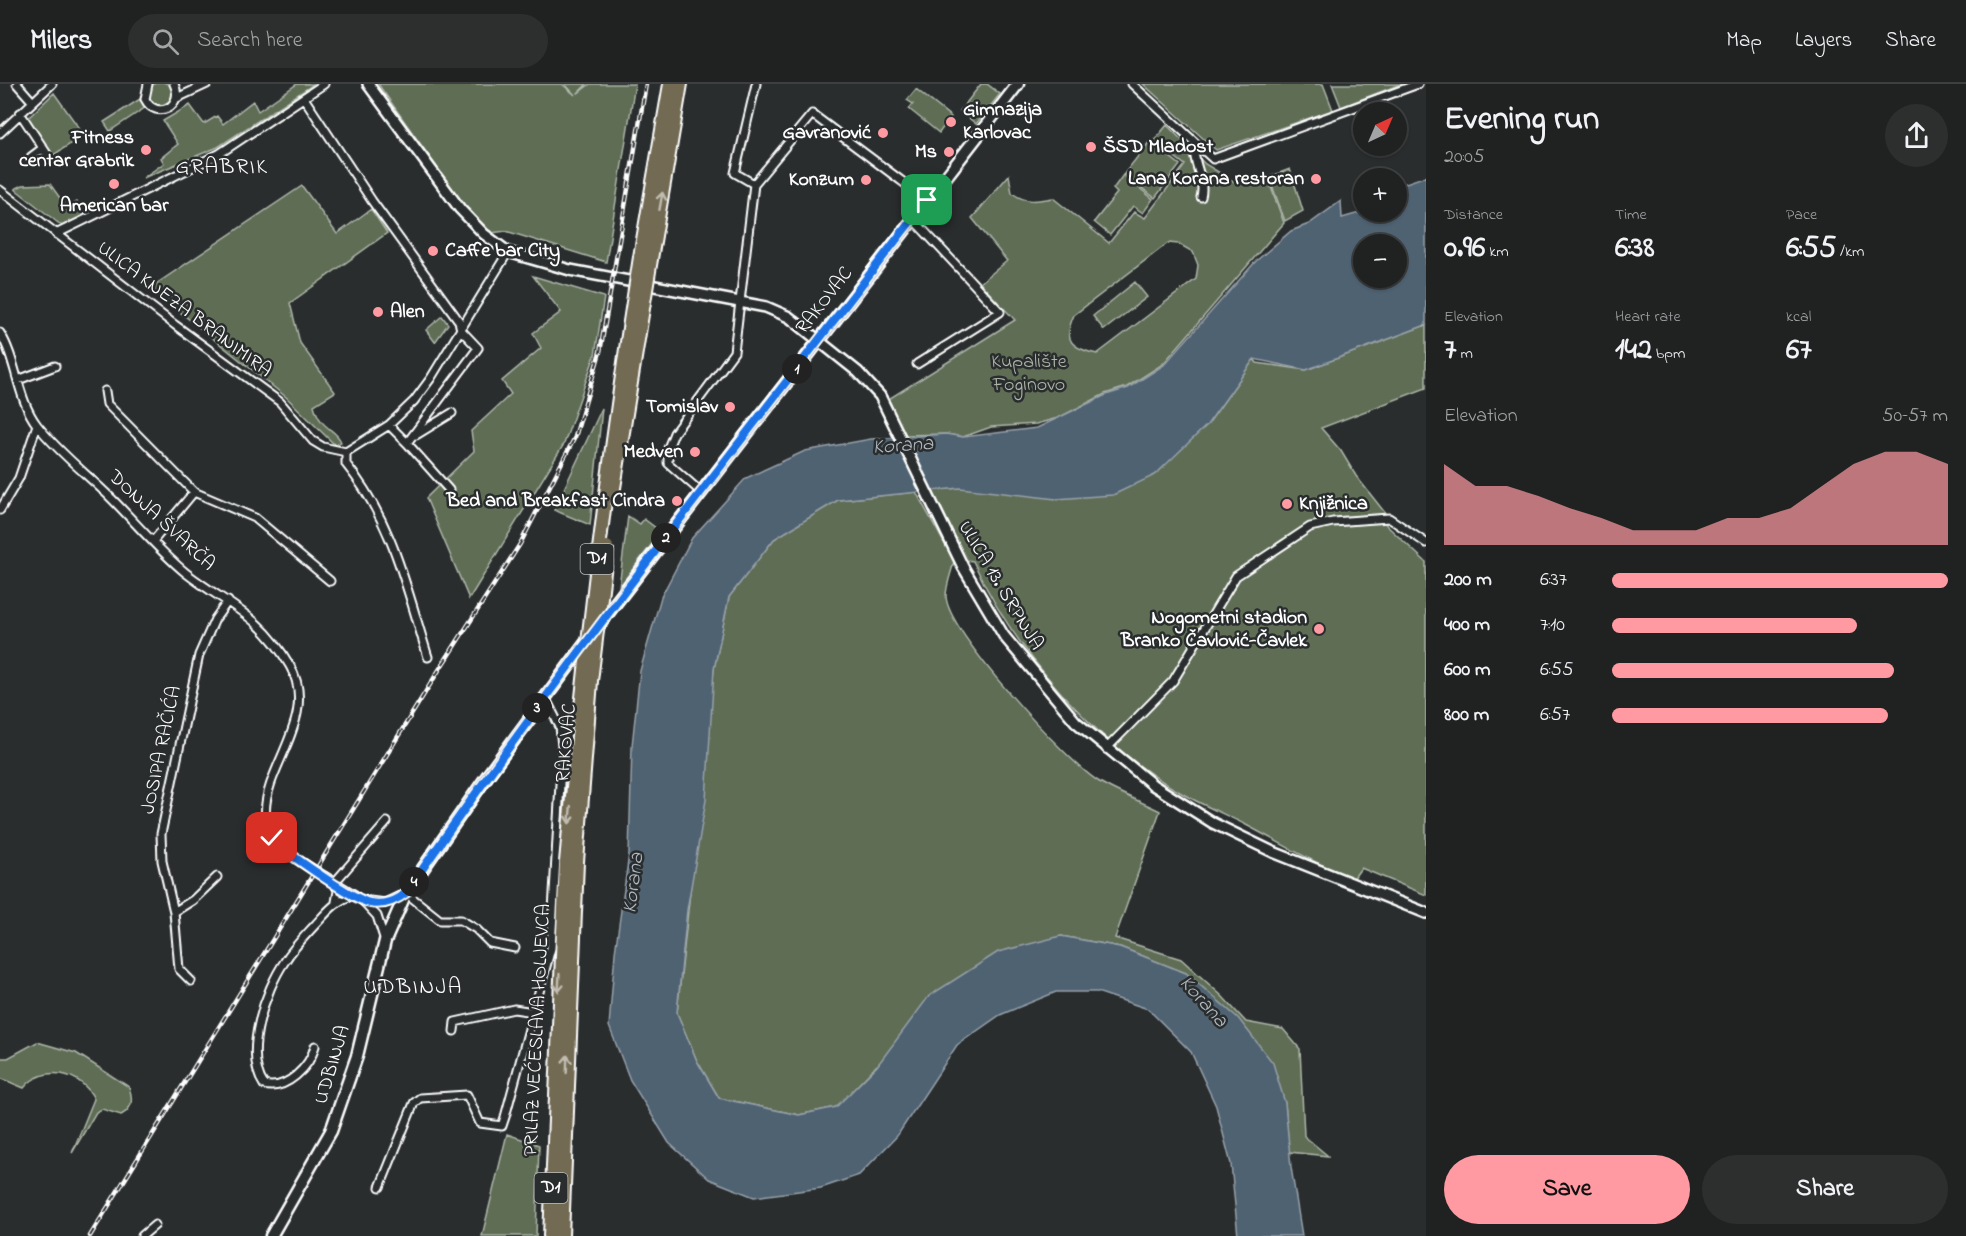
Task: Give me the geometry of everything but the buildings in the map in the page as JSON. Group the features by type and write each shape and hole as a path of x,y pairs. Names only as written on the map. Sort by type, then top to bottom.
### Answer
{"highway":[{"name":"D1","path":"645,258 670,84"},
{"name":"D1","path":"645,258 681,84"},
{"name":"RAKOVAC","path":"572,862 602,582 645,258"},
{"name":"PRILAZ VEĆESLAVA HOLJEVCA","path":"550,1236 558,1140 572,862"},
{"name":"PRILAZ VEĆESLAVA HOLJEVCA","path":"558,1140 562,1236"}],"main road":[{"name":"RAKOVAC","path":"545,698 1018,84"},
{"name":"UDBINJA","path":"271,1236 331,1131 351,1078 385,940 406,893 545,698"}],"street":[{"path":"17,84 32,101"},
{"path":"0,133 52,84"},
{"path":"148,84 145,99 157,110 170,108 177,98 207,84"},
{"path":"174,84 177,98"},
{"path":"56,234 219,154 324,84"},
{"path":"368,84 460,209 484,234 508,252 420,394 389,424 346,452 346,464 365,488 388,529 428,657"},
{"path":"754,184 735,173 756,84"},
{"path":"1132,84 1213,159 1418,84"},
{"path":"304,98 372,201 459,321 461,330 478,348 409,440"},
{"path":"20,113 45,151 31,156"},
{"path":"702,493 668,463 668,448 674,433 734,352 754,184 812,114 927,200"},
{"path":"1196,144 1194,155 1202,186 1201,197"},
{"name":"ULICA KNEZA BRANIMIRA","path":"0,190 280,402 313,441 323,447 346,452"},
{"path":"913,219 1000,312 918,364"},
{"name":"ULICA 13. SRPNJA","path":"508,252 570,270 780,310 869,382 886,406 958,557 1004,636 1024,663 1076,722 1106,749 1153,785 1213,823 1279,854 1426,913"},
{"name":"DONJA ŠVARČA","path":"0,333 37,424 185,572 262,627 294,675 298,687 295,726 267,792 264,811 272,838 296,859 335,882"},
{"path":"18,380 55,366"},
{"path":"105,391 107,404 194,492 255,518 330,581"},
{"path":"409,440 452,413"},
{"path":"0,510 19,478 37,424"},
{"path":"389,424 409,440 449,489"},
{"path":"154,540 194,492"},
{"path":"1106,749 1173,681 1236,576 1310,527 1345,520 1389,518 1426,543"},
{"name":"JOSIPA RAČIĆA","path":"190,981 179,969 174,912 162,861 165,807 200,655 215,619 228,601"},
{"path":"380,1188 414,1103 420,1098 467,1095 480,1123 502,1126 551,948 562,747 560,727 545,698"},
{"path":"335,882 387,822"},
{"path":"174,912 193,900 217,877"},
{"path":"335,882 362,900 377,916 385,940"},
{"path":"335,882 338,891 336,902"},
{"path":"362,900 385,903 406,893 440,920 461,920 476,929 490,943 515,948"},
{"path":"315,1046 313,1057 288,1081 272,1087 264,1085 254,1058 255,1045 271,987 284,962 336,902 354,895"},
{"path":"454,1031 455,1022 514,1009 534,1012"},
{"path":"142,1236 155,1225"}],"green space":[{"path":"161,82 170,86 174,95 170,104 161,108 152,104 148,95 152,86"},
{"path":"297,84 314,84 218,147 143,178 164,163 161,158 178,144 163,121 190,105 204,124 217,116 223,124 253,101 258,111"},
{"path":"378,84 562,84 575,95 565,84 587,84 577,94 590,84 635,84 606,262 506,231 484,234"},
{"path":"981,84 987,84 1000,94 976,124 960,111"},
{"path":"1143,84 1323,84 1333,110 1216,150"},
{"path":"1332,84 1401,84 1353,102 1341,107"},
{"path":"916,89 951,117 939,133 909,109 913,104 907,100"},
{"path":"54,93 84,135 52,156 27,119"},
{"path":"140,99 146,107 110,131 104,122"},
{"name":"Kupalište Foginovo","path":"1167,125 1205,164 1238,184 1267,176 1284,223 1163,364 1127,387 1105,394 1058,418 1036,424 991,427 963,437 946,434 905,435 887,400 1015,320 980,283 1007,261 972,218 1009,175 1012,193 1031,200 1053,198 1109,243 1134,212 1145,218 1185,165 1154,141","holes":["1168,243 1179,244 1193,252 1198,265 1196,279 1097,354 1081,349 1072,342 1069,331 1074,315"]},
{"path":"1150,141 1180,165 1155,198 1124,174"},
{"path":"1290,169 1303,211 1285,221 1269,177"},
{"path":"1123,175 1153,199 1143,213 1133,206 1110,235 1094,222 1117,193 1113,189"},
{"path":"50,184 67,208 77,202 86,215 62,226 15,189 23,185"},
{"path":"302,186 337,234 371,209 387,233 290,303 300,343 335,392 314,405 320,419 339,437 341,442 335,445 286,397 150,288"},
{"path":"533,276 604,297 595,355 564,444 469,599 426,498 474,451 471,431 511,394 502,381 541,348 533,333 561,312"},
{"path":"1135,282 1147,297 1104,330 1093,316"},
{"path":"442,316 448,324 435,342 426,330"},
{"path":"1426,325 1426,388 1321,428 1341,451 1356,476 1386,514 1386,525 1426,562 1426,895 1361,868 1353,879 1326,867 1183,794 1151,774 1120,749 1089,722 1034,661 990,595 973,561 966,560 932,490 960,488 1207,425 1254,359 1257,363 1306,370"},
{"path":"602,408 590,525 554,510"},
{"path":"916,492 954,561 946,596 951,613 986,665 1036,723 1082,769 1105,785 1160,811 1115,938 1181,959 1222,996 1246,1022 1283,1029 1300,1049 1304,1136 1328,1156 1289,1152 1285,1103 1186,973 1120,947 1061,936 876,1066 837,1107 799,1115 719,1098 697,1061 677,1013 714,669 729,597 774,539 838,500"},
{"path":"628,516 640,524 644,519 661,532 619,587"},
{"path":"37,1042 76,1053 129,1087 131,1100 128,1110 121,1115 102,1109 96,1112 72,1153 94,1099 88,1090 80,1082 61,1074 41,1076 32,1080 24,1088 0,1078 0,1058 8,1058"},
{"path":"507,1134 539,1145 536,1236 482,1236"}],"water":[{"name":"Korana","path":"1426,176 1426,325 1306,370 1254,359 1207,425 1155,475 1113,495 1056,499 960,488 838,500 774,539 729,597 714,669 706,800 687,910 677,1013 697,1061 719,1098 799,1115 836,1107 877,1066 929,996 998,952 1061,936 1120,947 1186,973 1238,1018 1273,1063 1285,1103 1291,1167 1302,1236 1238,1236 1231,1164 1216,1106 1191,1052 1148,1009 1097,992 1056,992 1000,1015 957,1045 897,1136 859,1175 821,1188 754,1197 709,1179 669,1143 630,1080 609,1026 615,953 629,854 632,746 640,671 661,597 692,538 746,478 805,451 871,439 946,434 963,437 1037,428 1106,395 1128,388 1164,365 1256,261 1291,231 1309,224 1341,201 1342,218 1353,215 1353,222 1407,222 1407,183"}],"railway":[{"path":"90,1236 439,670 520,544 575,437 600,352 646,84"}],"place":[{"name":"Gimnazija Karlovac","path":"951,122"},
{"name":"Gavranović","path":"883,133"},
{"name":"ŠSD Mladost","path":"1091,147"},
{"name":"Fitness centar Grabrik","path":"146,150"},
{"name":"Ms","path":"949,152"},
{"name":"Lana Korana restoran","path":"1316,179"},
{"name":"Konzum","path":"866,180"},
{"name":"American bar","path":"114,184"},
{"name":"Caffe bar City","path":"433,251"},
{"name":"Alen","path":"378,312"},
{"name":"Tomislav","path":"730,407"},
{"name":"Medven","path":"695,452"},
{"name":"Bed and Breakfast Cindra","path":"677,501"},
{"name":"Knjižnica","path":"1287,504"},
{"name":"Nogometni stadion Branko Čavlović-Čavlek","path":"1319,629"}],"district":[{"name":"GRABRIK","path":"222,168"},
{"name":"UDBINJA","path":"413,988"}],"route":[{"path":"272,838 285,852 362,900 377,904 385,903 406,893 488,775 611,609 927,200"}]}
